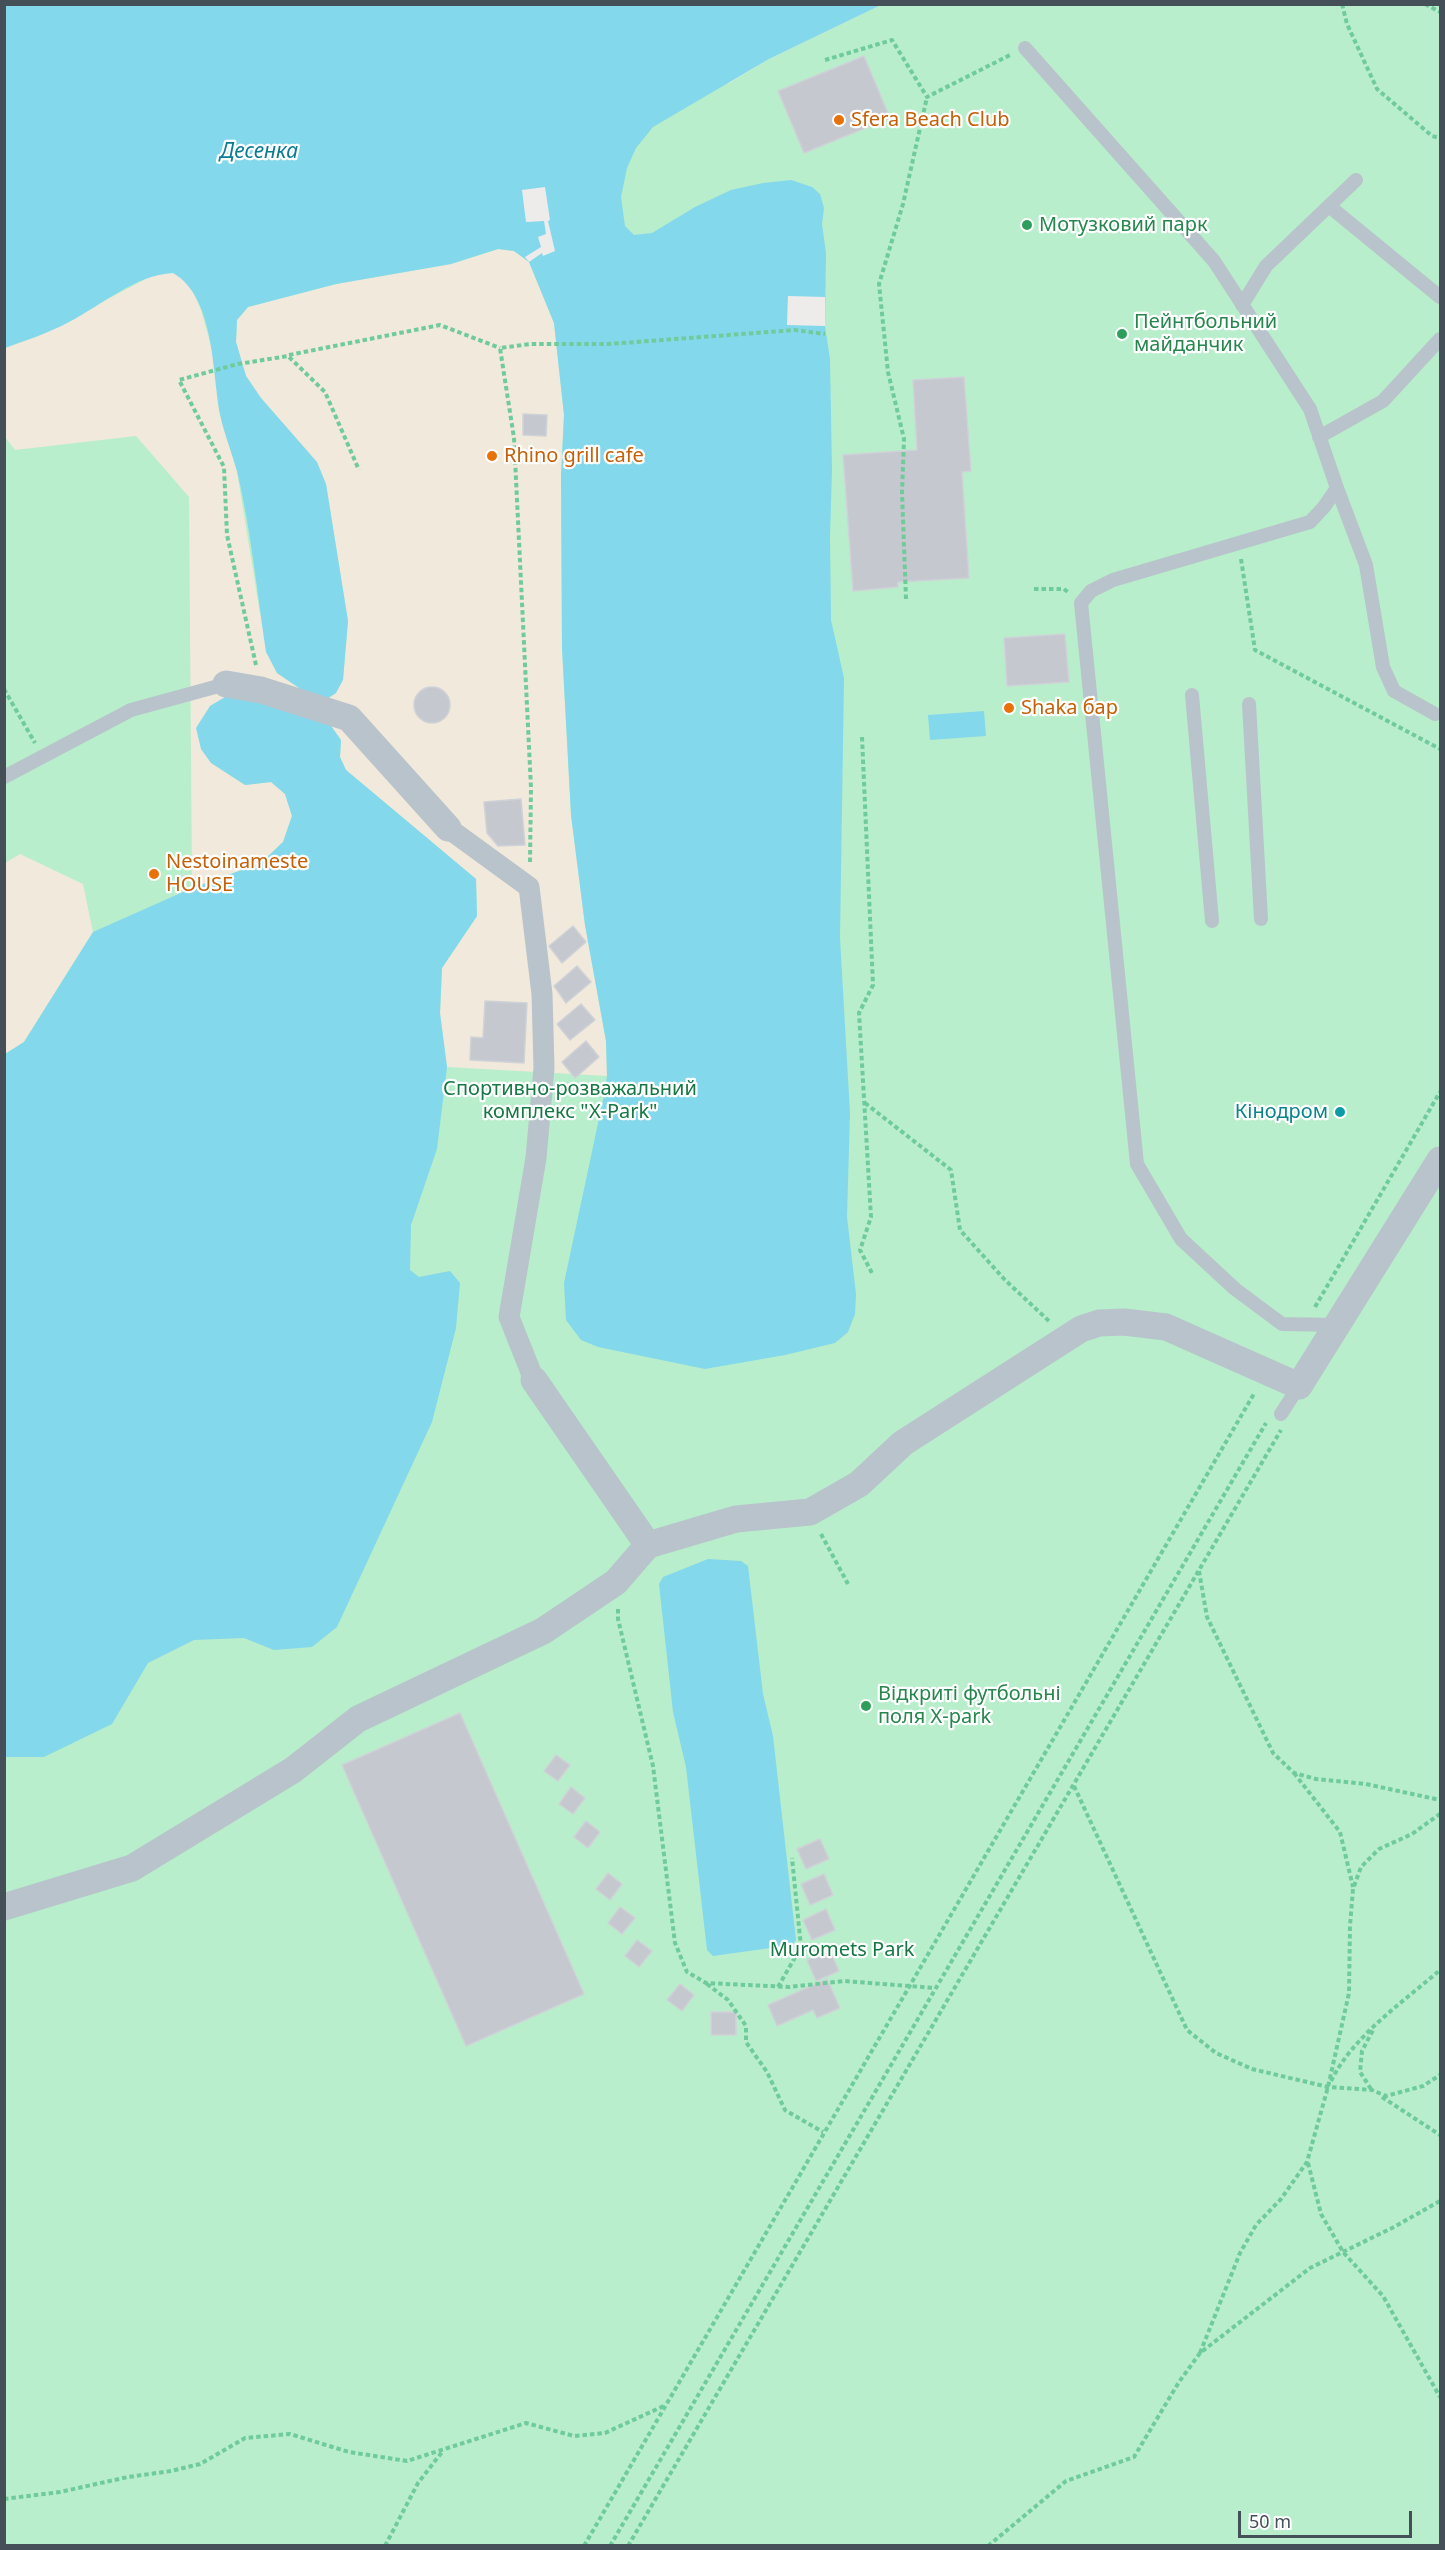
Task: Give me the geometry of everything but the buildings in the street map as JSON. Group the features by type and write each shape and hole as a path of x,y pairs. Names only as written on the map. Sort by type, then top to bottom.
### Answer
{"street":[{"path":"226,684 261,690 349,718 448,828 529,887 543,994 543,1068 536,1158 509,1317 534,1380 648,1545"},
{"path":"4,1907 132,1868 292,1770 358,1719 543,1631 616,1582 648,1545 736,1519 810,1512 859,1484 903,1443 1081,1329 1100,1323 1124,1322 1166,1327 1299,1386 1440,1160"}],"lane":[{"path":"1024,48 1214,261 1310,409 1366,565 1383,667 1394,691 1435,714"},
{"path":"1242,305 1266,266 1356,180"},
{"path":"1329,206 1440,297"},
{"path":"1319,436 1383,401 1440,339"},
{"path":"1337,488 1310,522 1113,580 1091,591 1081,603 1137,1164 1181,1239 1235,1289 1282,1324 1337,1325"},
{"path":"4,777 131,710 226,684"},
{"path":"1192,695 1212,921"},
{"path":"1249,704 1261,919"},
{"path":"1281,1414 1299,1386"}],"path":[{"path":"1342,4 1347,24 1377,89 1432,136 1440,138"},
{"path":"1425,4 1440,12"},
{"path":"825,60 892,40 927,97 903,204 879,284 888,372 904,439 902,493 906,599"},
{"path":"927,97 1024,48"},
{"path":"261,690 227,535 224,467 179,380 238,364 440,325 500,348 530,345 609,344 795,330 825,334"},
{"path":"500,348 514,438 531,788 529,887"},
{"path":"288,356 325,392 359,470"},
{"path":"1239,544 1255,650 1440,749"},
{"path":"1034,589 1064,589 1081,603"},
{"path":"4,689 43,757"},
{"path":"862,737 873,985 859,1013 871,1216 860,1250 873,1275"},
{"path":"1304,1326 1440,1092"},
{"path":"864,1103 951,1170 960,1230 1005,1280 1066,1338"},
{"path":"584,2546 1259,1385"},
{"path":"610,2546 1267,1421 1281,1414 1281,1431 628,2546"},
{"path":"810,1512 848,1584"},
{"path":"1199,1570 1207,1617 1273,1753 1294,1773 1340,1832 1353,1889"},
{"path":"616,1582 618,1619 653,1766 675,1944 687,1972 728,2000 746,2026 746,2042 767,2072 785,2110 823,2132"},
{"path":"1294,1773 1316,1779 1366,1784 1440,1800"},
{"path":"1074,1785 1187,2030 1216,2053 1252,2069 1328,2088 1372,2090 1386,2096 1423,2086 1440,2075"},
{"path":"1200,2354 1240,2253 1256,2225 1281,2199 1307,2162 1328,2088 1349,1994 1353,1889 1361,1867 1379,1849 1412,1834 1440,1814"},
{"path":"778,1987 801,1947 792,1858"},
{"path":"1328,2088 1340,2063 1377,2025 1440,1970"},
{"path":"706,1983 778,1987 844,1981 935,1988"},
{"path":"1377,2025 1362,2051 1360,2072 1372,2090 1440,2135"},
{"path":"1307,2162 1321,2214 1343,2252 1383,2296 1440,2397"},
{"path":"988,2546 1066,2481 1134,2457 1179,2382 1200,2354 1310,2268 1440,2201"},
{"path":"4,2499 60,2492 200,2464 245,2438 290,2434 349,2452 407,2461 526,2423 574,2436 606,2433 667,2405"},
{"path":"385,2546 418,2483 443,2451"}],"green space":[{"name":"Muromets Park","path":"881,5 1440,5 1440,2545 5,2545 4,216 729,83 769,59"}],"sand":[{"path":"498,249 514,251 529,262 554,323 564,415 561,476 562,648 571,815 585,925 606,1041 607,1076 447,1067 440,1013 442,968 477,916 476,879 346,770 340,757 341,740 201,749 211,762 245,785 271,782 285,794 292,816 283,842 261,863 192,888 189,497 136,436 15,450 5,437 5,348 38,336 157,273 173,272 182,278 191,287 201,310 212,349 220,415 237,472 260,613 277,673 308,694 343,680 348,621 326,484 316,462 261,398 246,376 236,342 237,320 248,307 336,284 451,264"},
{"path":"20,854 83,884 93,932 24,1042 5,1054 5,863"}],"water":[{"name":"Десенка","path":"5,5 881,5 769,59 653,127 636,148 627,168 621,197 625,226 634,235 652,233 695,207 731,190 763,183 791,180 812,187 820,194 824,208 822,224 826,253 825,326 830,359 832,470 831,620 844,678 840,938 850,1113 847,1217 856,1294 855,1314 848,1332 835,1343 785,1355 705,1369 598,1347 581,1340 566,1320 564,1283 604,1095 607,1076 606,1041 585,925 571,815 562,648 561,476 564,415 554,323 529,262 514,251 498,249 451,264 336,284 248,307 237,320 236,342 246,376 261,398 317,462 326,484 348,621 343,680 336,693 324,701 308,694 277,673 266,652 246,516 237,471 220,414 209,337 197,299 187,284 173,273 145,279 61,326 5,348"},
{"path":"230,694 327,720 341,740 340,757 346,770 476,879 477,916 442,968 440,1013 447,1067 437,1149 411,1225 410,1270 419,1277 450,1271 460,1283 456,1328 432,1422 337,1627 312,1647 274,1650 244,1638 194,1640 148,1663 112,1724 44,1757 5,1757 5,1054 24,1042 93,932 192,888 261,863 283,842 292,816 285,794 271,782 245,785 211,763 201,749 196,728 210,706"},
{"path":"984,711 986,736 930,740 928,715"},
{"path":"708,1559 741,1561 748,1566 763,1694 773,1736 796,1940 792,1945 713,1956 707,1950 686,1767 673,1712 659,1584 663,1577"}],"pier":[{"path":"545,187 550,220 548,221 555,251 543,256 542,253 529,262 525,257 541,247 538,237 546,234 544,221 526,222 522,190"},
{"path":"788,296 825,297 825,326 787,325"}],"place":[{"name":"Sfera Beach Club","path":"839,120"},
{"name":"Мотузковий парк","path":"1027,225"},
{"name":"Пейнтбольний майданчик","path":"1122,334"},
{"name":"Rhino grill cafe","path":"492,456"},
{"name":"Shaka бар","path":"1009,708"},
{"name":"Nestoinameste HOUSE","path":"154,874"},
{"name":"Кінодром","path":"1340,1112"},
{"name":"Відкриті футбольні поля X-park","path":"866,1706"}],"park label":[{"name":"Спортивно-розважальний комплекс \"Х-Park\"","path":"570,1100"}]}
